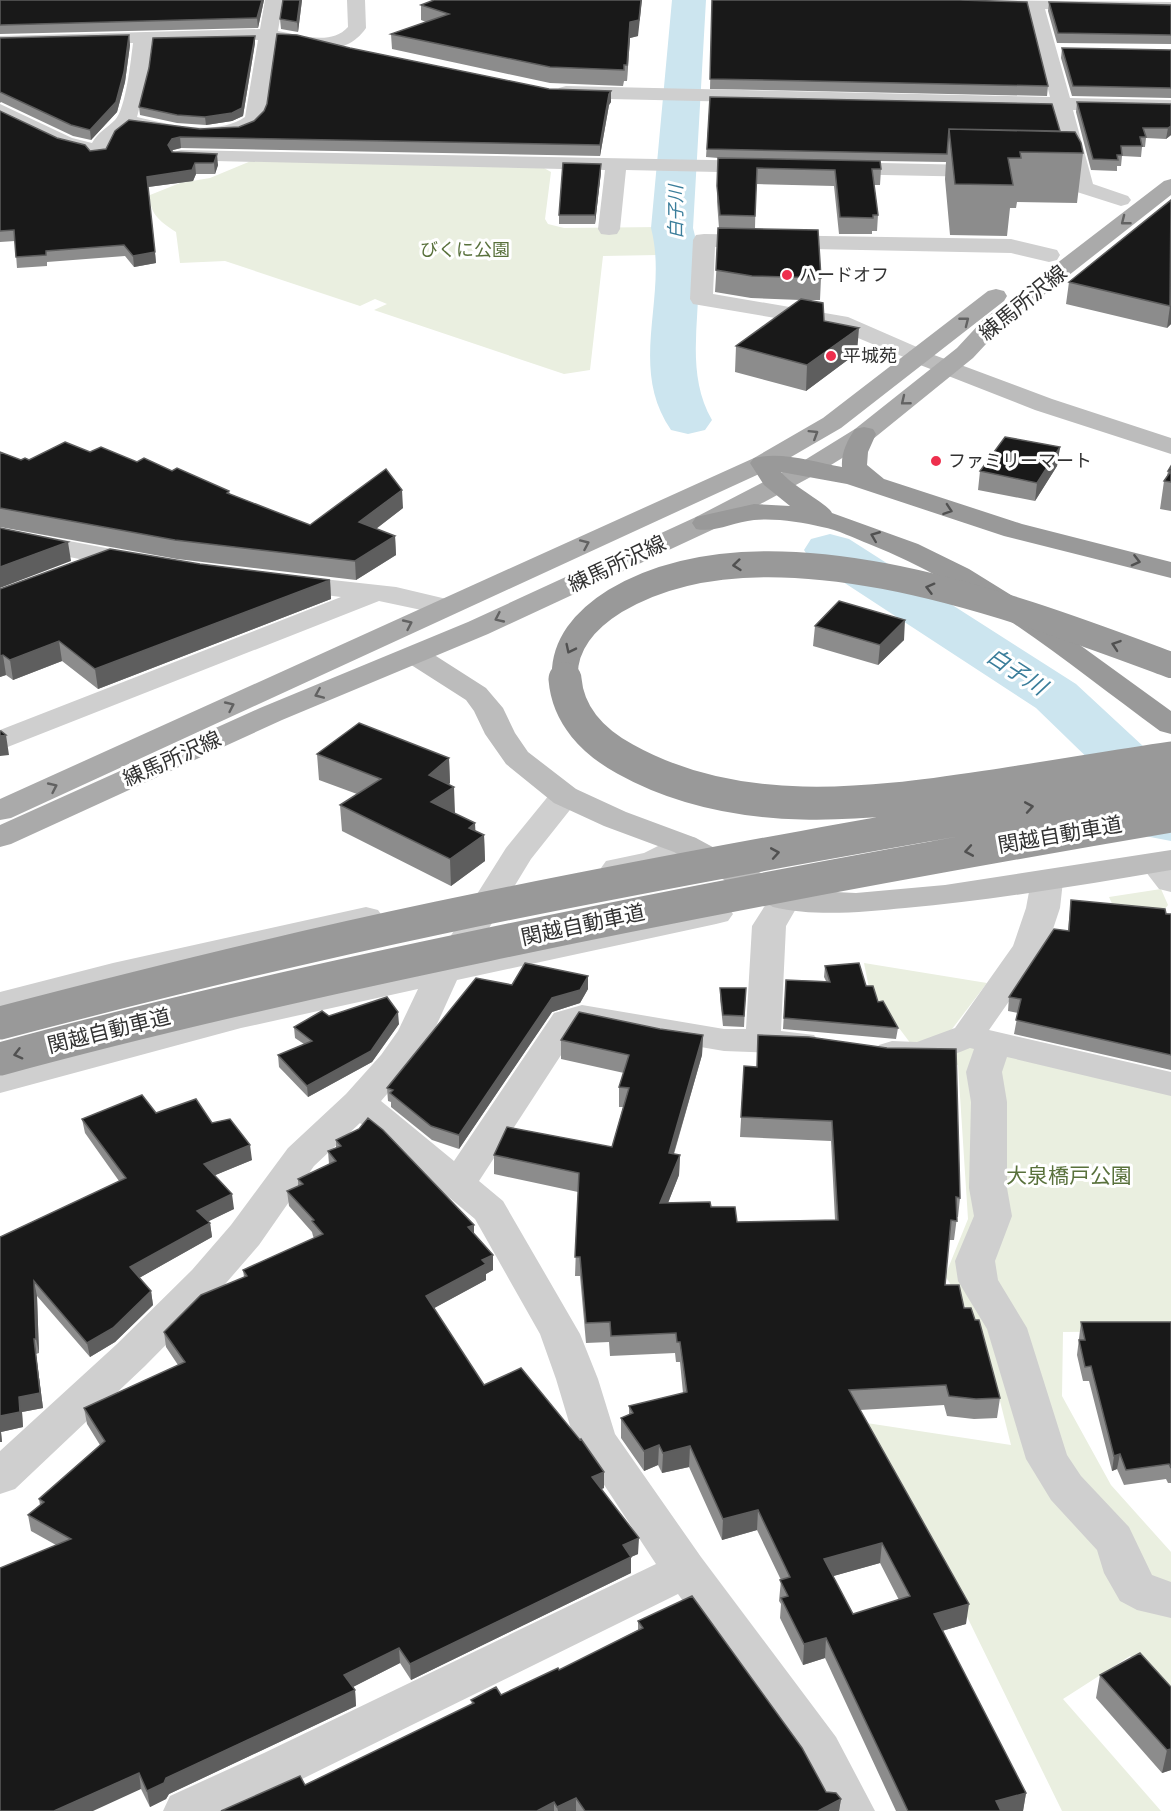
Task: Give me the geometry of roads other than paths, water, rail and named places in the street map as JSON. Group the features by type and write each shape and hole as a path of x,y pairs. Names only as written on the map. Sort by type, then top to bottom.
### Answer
{"highway":[{"path":"864,434 855,452 854,466 873,482"},
{"path":"809,468 873,482 951,511 1013,530 1171,570"},
{"path":"770,475 833,520 908,550 959,575 993,596 1171,725"},
{"path":"705,523 743,514 767,512 833,520"},
{"path":"1171,665 1021,614 901,580 816,565 754,563 682,574 628,594 609,605 581,630 566,658 563,672 569,701 576,716 601,743 618,756 638,767 687,786 746,799 812,804 882,801 1171,758"},
{"name":"関越自動車道","path":"0,1023 229,965 529,900 681,870 1171,783"},
{"name":"関越自動車道","path":"0,1059 238,998 398,963 707,899 1171,816"}],"main road":[{"name":"練馬所沢線","path":"0,837 271,714 415,655 705,523 770,475 832,423 1121,200 1167,176"},
{"name":"練馬所沢線","path":"0,811 446,607 770,475 809,468 864,434 946,368 991,325 1167,176"}],"street":[{"path":"126,121 156,127 209,132 224,132 249,124 254,119 274,0"},
{"path":"330,45 349,37 357,28 356,0"},
{"path":"962,2 1034,1 1171,7"},
{"path":"1034,1 1084,188 1121,200"},
{"path":"0,41 267,34 361,52"},
{"path":"0,110 66,143 98,152 106,135 126,121 139,75 143,38"},
{"path":"1047,50 1070,50"},
{"path":"550,91 699,97 1171,104 1165,82"},
{"path":"181,156 779,167"},
{"path":"609,229 620,164"},
{"path":"812,168 1081,173"},
{"path":"1049,255 1011,246 704,240 700,299 840,322 946,368 1101,425 1171,446"},
{"path":"0,536 165,567"},
{"path":"66,575 110,558"},
{"path":"265,580 396,595 446,607"},
{"path":"0,741 376,594"},
{"path":"415,655 476,694 488,708 500,734 517,758 565,796 615,819 685,845 785,900"},
{"path":"0,1478 131,1355 206,1280 245,1235 301,1157 359,1103 394,1063 415,1033 433,992 517,855 565,796"},
{"path":"0,1003 208,951 495,890 653,861 685,845"},
{"path":"0,1081 238,1017 785,900 856,903 945,895 1166,866"},
{"path":"1047,881 1043,908 1030,946 981,1039 989,1102 988,1188 993,1216 975,1261 978,1281 1007,1328 1047,1459 1066,1488 1114,1539 1122,1556 1126,1573 1136,1588 1153,1597 1171,1599"},
{"path":"763,1042 769,926 785,900"},
{"path":"457,1185 566,1021 574,1017 582,1016 724,1040 831,1046"},
{"path":"866,1051 921,1054 981,1039 1171,1084"},
{"path":"359,1103 489,1210 560,1334 595,1438 685,1570 819,1752 851,1811"},
{"path":"187,1811 281,1768 685,1570"}],"waterway":[{"name":"白子川","path":"688,420 680,405 673,364 677,251 672,228 689,0"},
{"name":"白子川","path":"830,550 1056,696 1123,760 1167,823"}],"place":[{"name":"ハードオフ","path":"787,275"},
{"name":"平城苑","path":"831,356"},
{"name":"ファミリーマート","path":"936,461"}],"park label":[{"name":"びくに公園","path":"465,250"},
{"name":"大泉橋戸公園","path":"1069,1176"}]}
